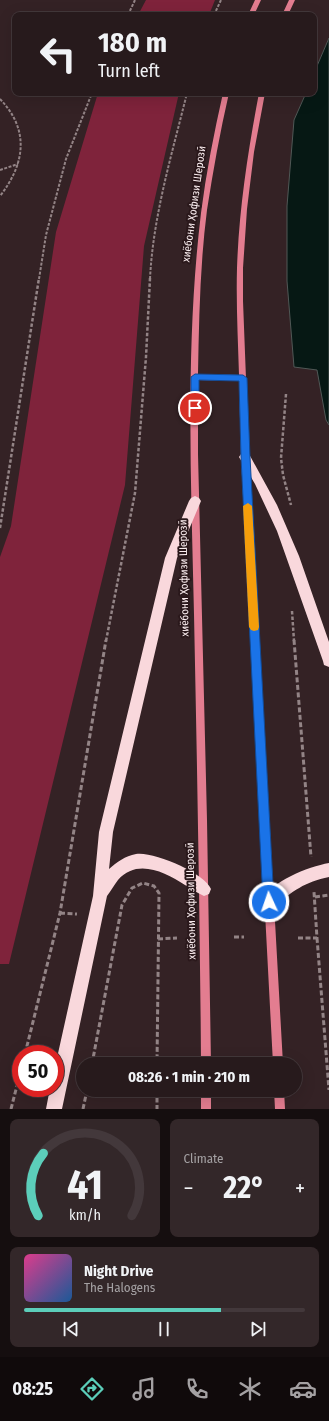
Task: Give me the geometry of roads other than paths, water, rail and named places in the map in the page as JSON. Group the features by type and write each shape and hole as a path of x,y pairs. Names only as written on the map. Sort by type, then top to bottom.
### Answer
{"highway":[{"path":"245,457 266,490 272,504 329,661"},
{"path":"54,1109 100,896 106,832 160,599 171,558 195,501"},
{"path":"100,896 108,879 116,870 125,865 138,861 164,865 177,871 204,889"},
{"path":"269,902 298,879 313,873 329,870"}],"main road":[{"path":"252,12 258,0"},
{"path":"286,12 292,0"},
{"name":"хиёбони Ҳофизи Шерозӣ","path":"206,1057 204,889 195,501 196,287 201,231 225,96"},
{"path":"261,96 250,160 241,254 240,284 245,457 278,1057"},
{"path":"195,377 243,378"},
{"path":"206,1097 206,1109"},
{"path":"279,1097 280,1109"}]}
